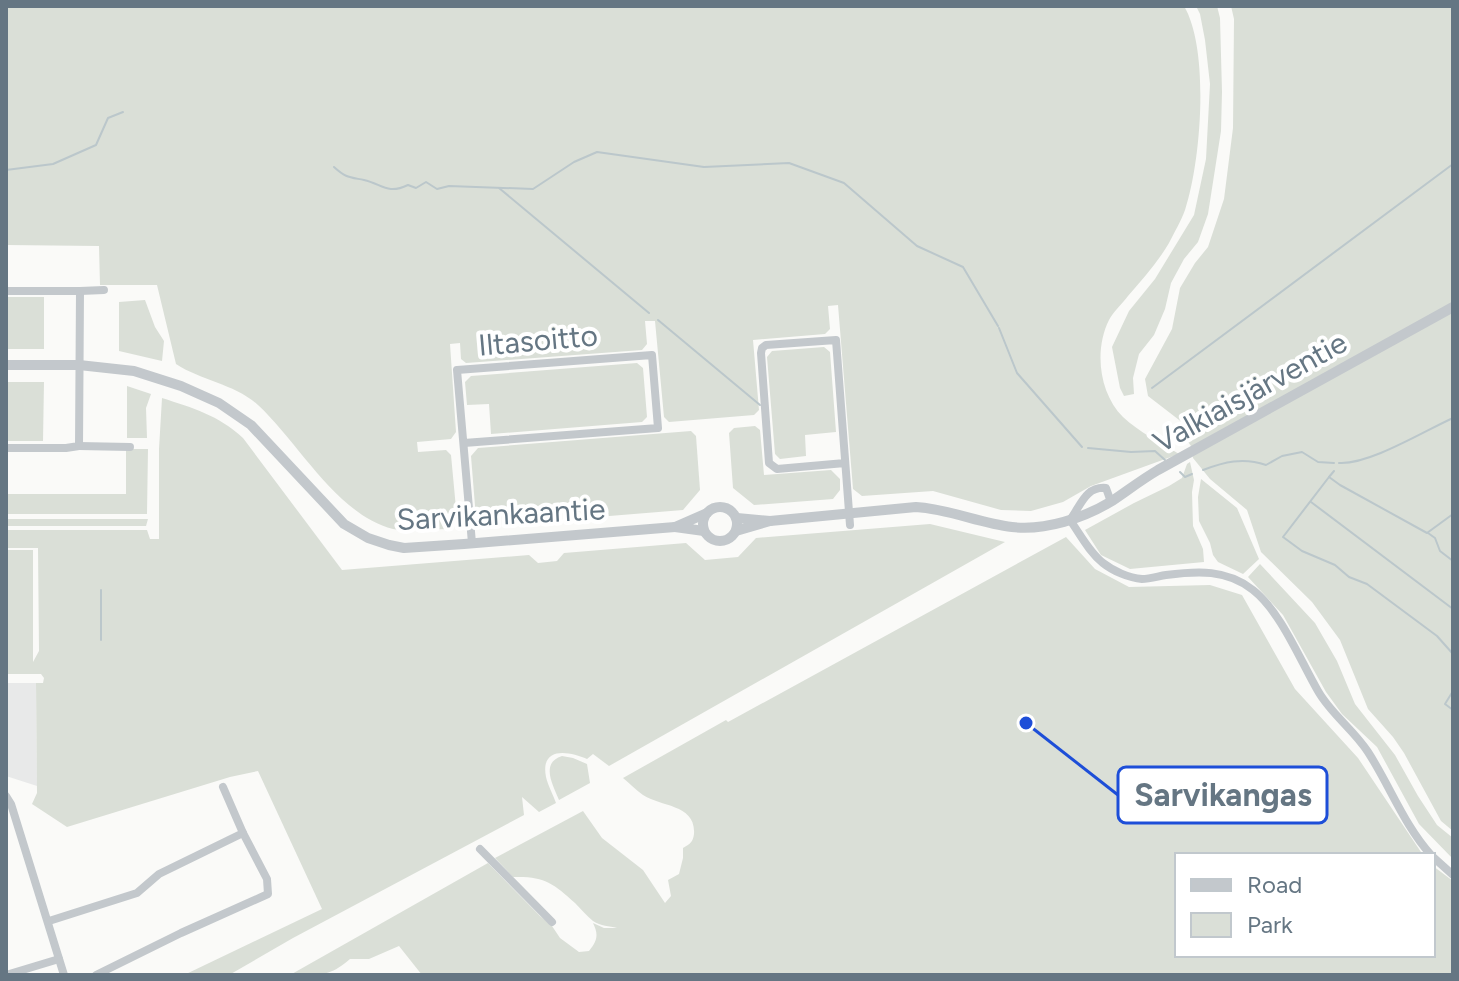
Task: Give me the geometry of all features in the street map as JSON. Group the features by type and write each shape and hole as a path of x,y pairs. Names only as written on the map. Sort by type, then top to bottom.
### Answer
{"street":[{"path":"6,291 104,290"},
{"path":"79,446 80,291"},
{"name":"Valkiaisjärventie","path":"1070,520 1111,502 1158,470 1453,307"},
{"path":"845,463 777,469 769,463 761,353 766,345 836,340 845,463 849,519"},
{"name":"Iltasoitto","path":"464,443 658,428 652,355 457,370 472,543"},
{"name":"Sarvikankaantie","path":"6,365 79,365 134,371 181,386 219,403 251,425 344,524 368,538 404,548 675,527 704,531 720,541 736,531 770,521"},
{"path":"6,448 130,447"},
{"path":"1111,502 1106,488 1090,490 1070,520 1090,549 1115,571 1142,579 1195,571 1213,572 1255,591 1278,619 1320,694 1367,750 1418,840 1429,853"},
{"name":"Sarvikankaantie","path":"675,527 717,507 729,509 737,518 770,521 849,519 916,507 937,508 1011,527 1032,528 1070,520"},
{"path":"704,531 703,522 707,513"},
{"path":"736,531 737,518"},
{"path":"96,975 268,894 267,879 223,787"},
{"path":"6,796 64,975"},
{"path":"49,921 137,893 159,874 243,833"},
{"path":"480,849 552,922"},
{"path":"1435,859 1453,875"},
{"path":"6,975 59,959"}],"shaded area":[{"path":"6,683 36,683 37,786 6,776"}],"green space":[{"path":"6,6 1184,6 1192,25 1200,77 1199,136 1191,189 1183,214 1165,250 1115,311 1101,344 1101,371 1115,407 1136,428 1179,454 1091,486 1063,502 1031,511 1001,510 933,491 862,496 853,489 838,305 828,306 830,329 825,334 753,340 759,410 754,415 669,422 664,417 655,321 645,321 647,344 642,350 466,363 461,359 460,343 450,344 456,432 451,439 417,442 418,452 446,450 451,455 457,519 449,529 393,529 373,521 336,494 249,398 176,364 157,285 100,285 99,246 6,245"},
{"path":"1196,6 1217,6 1220,18 1221,131 1208,214 1198,242 1171,283 1154,335 1139,354 1133,378 1134,394 1124,396 1112,347 1129,311 1155,279 1194,215 1206,159 1210,84 1205,40"},
{"path":"1231,6 1453,6 1453,831 1441,821 1393,737 1368,709 1340,640 1312,602 1261,552 1247,510 1210,479 1193,458 1191,446 1178,428 1183,423 1148,396 1145,379 1172,329 1180,288 1208,247 1224,199 1233,128 1234,19"},
{"path":"6,297 44,297 44,349 6,349"},
{"path":"145,300 164,341 162,361 119,351 119,302"},
{"path":"824,347 830,352 836,432 805,435 806,456 780,459 775,454 767,357 772,351"},
{"path":"637,363 643,368 647,417 642,422 491,434 489,404 467,405 465,382 471,376"},
{"path":"6,382 44,382 43,441 6,441"},
{"path":"127,386 151,394 146,408 147,438 127,438"},
{"path":"162,398 215,418 243,438 342,570 529,555 538,563 557,561 564,553 686,543 705,560 738,557 756,538 930,524 1005,542 609,766 593,754 587,759 565,753 552,756 545,767 556,803 539,812 522,797 524,815 229,975 184,975 322,909 258,771 67,827 32,804 37,793 36,683 43,683 44,678 41,674 6,674 6,550 33,550 33,662 39,651 38,548 6,548 6,530 147,530 150,539 159,539"},
{"path":"755,426 760,430 764,475 831,470 840,479 840,490 833,499 754,505 733,488 729,433 734,428"},
{"path":"691,431 696,436 700,490 683,510 485,526 476,518 471,456 478,448"},
{"path":"126,449 148,449 147,514 6,514 6,494 126,494"},
{"path":"1190,462 1194,480 1193,526 1203,549 1204,562 1130,569 1101,555 1085,530 1182,478"},
{"path":"1201,479 1237,508 1259,559 1243,574 1218,562 1213,555 1199,521"},
{"path":"6,519 148,519 146,526 6,526"},
{"path":"1066,537 1095,569 1129,587 1210,585 1242,595 1295,689 1358,758 1422,853 1175,853 1175,957 1435,957 1435,868 1453,881 1453,975 422,975 399,946 369,959 350,959 329,972 290,975 488,863 552,926 560,938 579,952 589,951 596,938 593,923 604,928 617,928 593,921 547,882 513,877 495,858 583,811 602,838 643,870 665,903 671,896 668,880 679,874 683,848 694,837 693,824 683,812 650,799 623,778 726,720 728,722"},
{"path":"1260,564 1315,623 1337,661 1355,704 1395,755 1437,825 1453,838 1453,859 1419,824 1377,747 1342,714 1326,692 1283,615 1248,577"},
{"path":"562,756 587,764 590,783 559,800 550,769 555,759"}],"waterway":[{"path":"6,170 53,164 96,145 108,118 123,112"},
{"path":"334,167 348,176 390,189 408,185 416,188 426,182 437,189 449,186 533,189 574,162 597,152 704,167 789,163 844,183 917,246 963,267 998,326"},
{"path":"1152,388 1453,164"},
{"path":"499,188 649,313"},
{"path":"658,320 760,405"},
{"path":"999,328 1017,373 1082,447"},
{"path":"1339,463 1381,453 1453,418"},
{"path":"1088,448 1155,451 1165,460"},
{"path":"1203,470 1234,462 1266,465 1282,456 1302,452 1318,462 1334,463"},
{"path":"1334,471 1329,477 1340,485 1427,533 1453,514"},
{"path":"1180,472 1185,477 1192,474"},
{"path":"1329,477 1283,537 1302,551 1335,565 1349,577 1367,584 1437,636 1453,654"},
{"path":"1311,502 1453,609"},
{"path":"1428,533 1435,538 1440,551 1453,561"},
{"path":"101,590 101,640"},
{"path":"1453,691 1445,704 1453,710"}],"place":[{"name":"Sarvikangas","path":"1026,723"}]}
